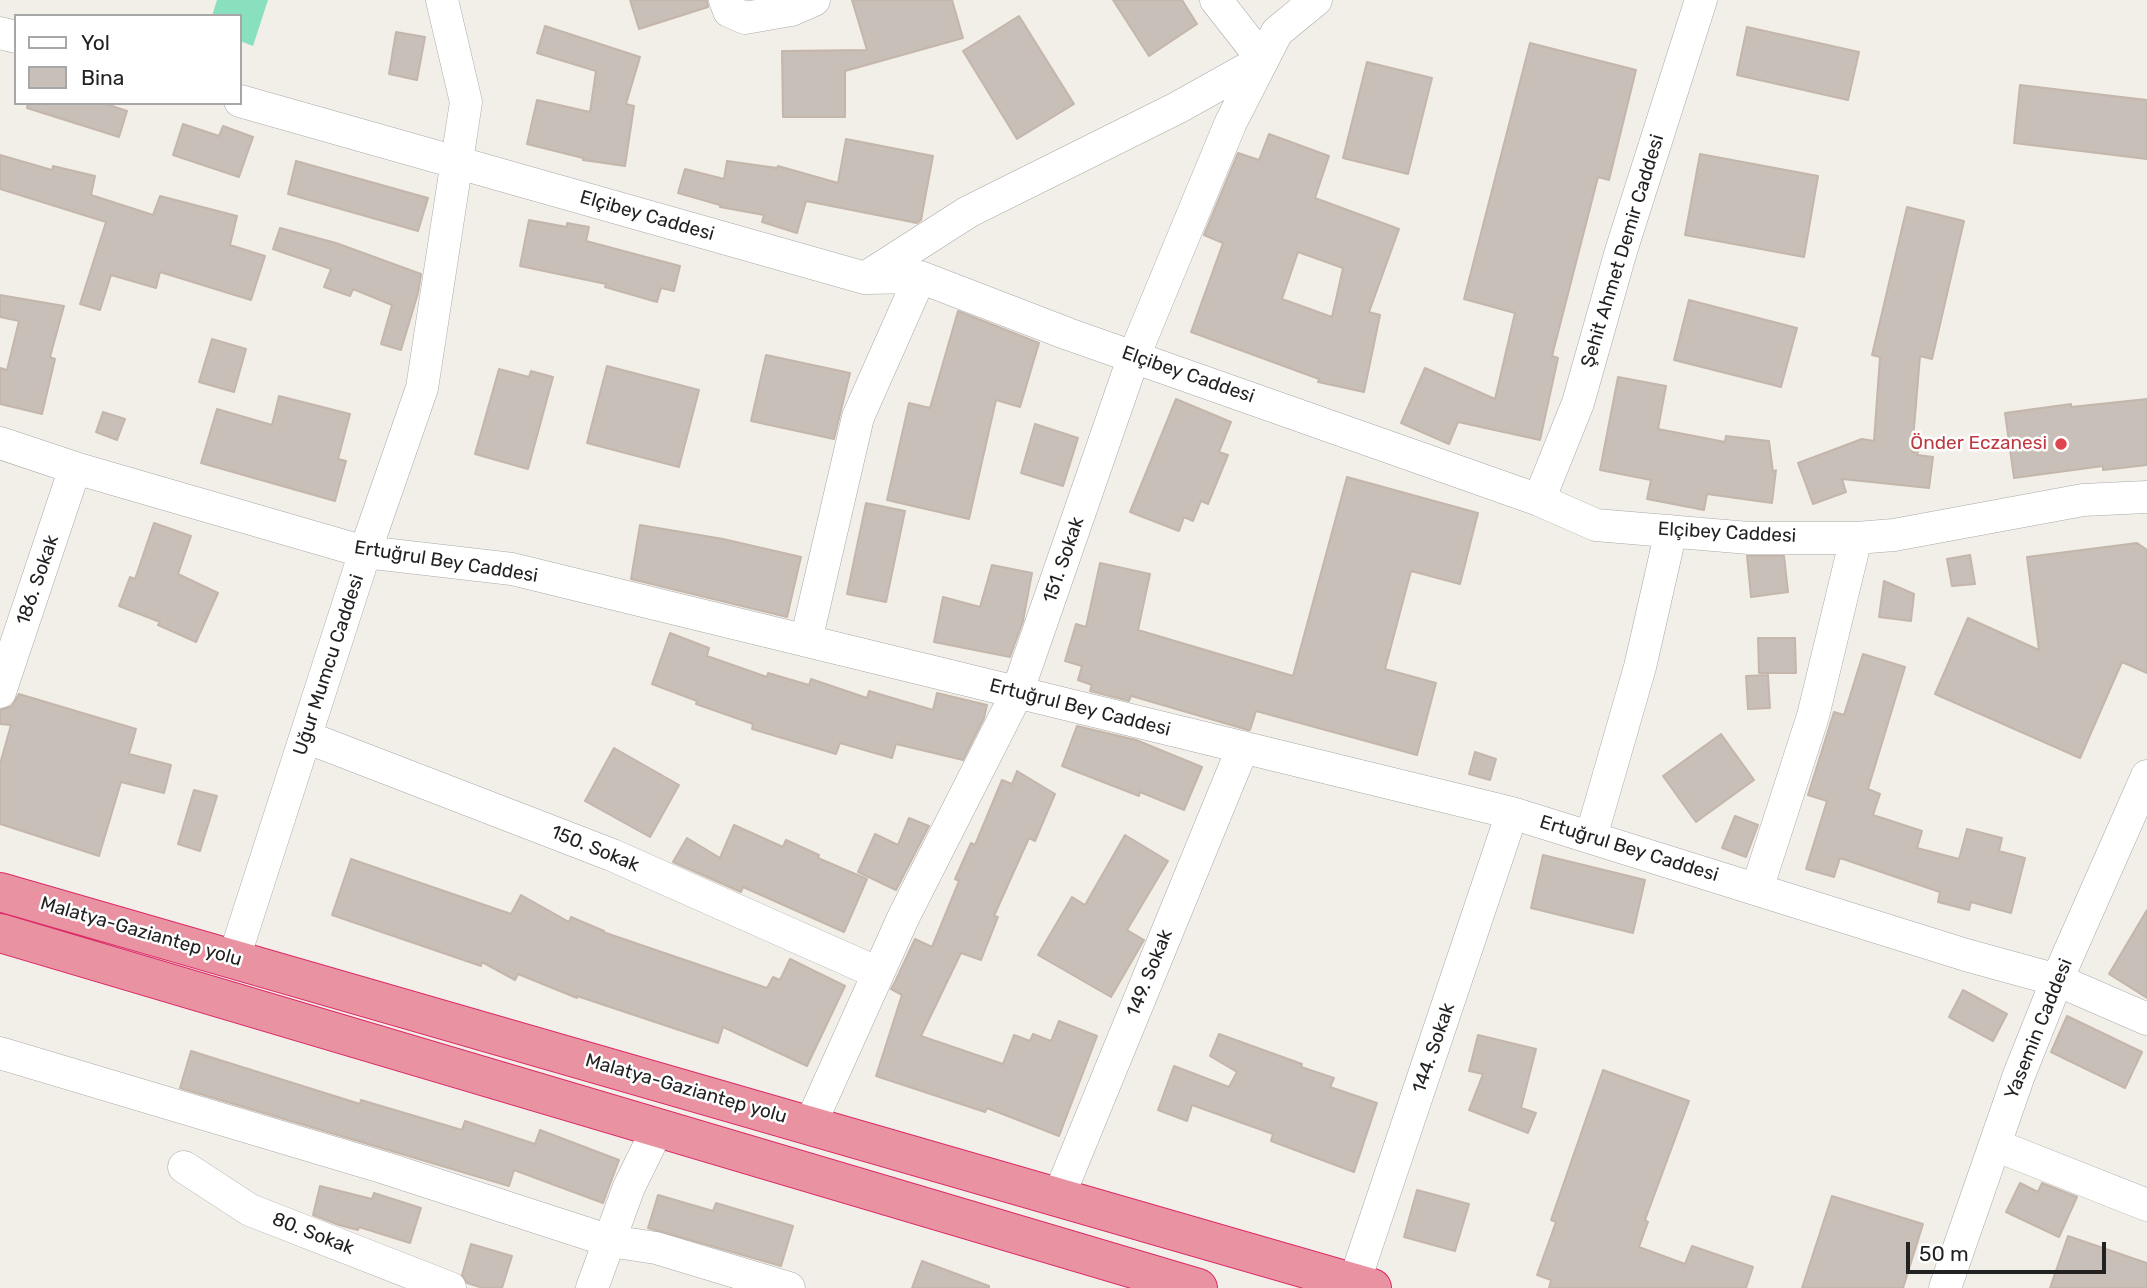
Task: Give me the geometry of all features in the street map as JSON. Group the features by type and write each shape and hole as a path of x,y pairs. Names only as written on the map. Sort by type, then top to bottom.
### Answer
{"highway":[{"name":"Malatya-Gaziantep yolu","path":"0,892 1363,1285"},
{"path":"0,933 1198,1288"}],"street":[{"name":"Uğur Mumcu Caddesi","path":"234,958 422,388 467,102 442,0"},
{"path":"725,0 729,11 745,18 792,10 814,0"},
{"path":"865,278 968,212 1177,108 1263,60 1216,0"},
{"name":"151. Sokak","path":"810,1125 904,916 1017,693 1134,356 1231,122 1277,32 1316,0"},
{"name":"Şehit Ahmet Demir Caddesi","path":"1539,500 1577,403 1621,251 1701,0"},
{"name":"Elçibey Caddesi","path":"242,102 865,278 920,277 1068,334 1539,500 1596,525 1749,538 1856,538 1894,536 2083,500 2147,497"},
{"path":"806,641 858,417 920,277"},
{"name":"Ertuğrul Bey Caddesi","path":"0,443 75,468 366,552 512,569 1512,813 1966,955 2057,980 2147,1019"},
{"name":"186. Sokak","path":"0,692 75,468"},
{"path":"1591,837 1640,667 1671,531"},
{"path":"1757,889 1813,716 1856,538"},
{"name":"150. Sokak","path":"306,737 612,855 878,973"},
{"name":"149. Sokak","path":"1058,1198 1243,747"},
{"name":"Yasemin Caddesi","path":"1945,1288 2019,1075 2057,980 2136,834 2147,776"},
{"name":"144. Sokak","path":"1363,1285 1512,813"},
{"path":"0,1052 385,1168 610,1241 656,1248 789,1288"},
{"path":"592,1288 629,1187 658,1128"},
{"path":"1995,1145 2147,1205"},
{"name":"80. Sokak","path":"184,1167 250,1210 450,1288"}],"green space":[{"path":"217,0 268,0 253,46 242,42 242,14 213,14"}],"building":[{"path":"630,0 707,0 708,7 639,29"},
{"path":"852,0 952,0 963,38 845,71 845,117 783,117 782,51 867,50"},
{"path":"1113,0 1182,0 1197,24 1149,56"},
{"path":"1019,16 1074,104 1017,139 963,51"},
{"path":"545,26 640,57 626,104 634,106 625,166 583,160 527,144 537,100 590,112 596,71 537,53"},
{"path":"1747,27 1859,52 1848,100 1737,75"},
{"path":"396,32 425,37 417,80 389,74"},
{"path":"1530,43 1636,70 1609,180 1598,177 1552,356 1558,358 1540,440 1458,422 1449,444 1401,423 1425,368 1495,399 1515,313 1464,299"},
{"path":"1367,62 1432,78 1408,174 1343,158"},
{"path":"2020,85 2147,100 2147,159 2014,143"},
{"path":"28,105 109,105 127,111 119,137 27,108"},
{"path":"183,124 219,136 223,126 253,137 239,177 173,155"},
{"path":"1269,134 1329,156 1315,198 1399,229 1369,312 1380,315 1364,392 1318,382 1319,379 1191,332 1223,243 1204,235 1238,153 1259,160","holes":["1298,252 1343,268 1332,317 1282,299"]},
{"path":"846,139 933,156 921,220 917,223 806,201 797,233 762,222 764,215 720,207 678,193 685,169 724,179 727,161 778,166 838,183"},
{"path":"1700,154 1818,176 1804,257 1685,235"},
{"path":"0,155 52,170 53,166 95,176 91,195 153,215 160,196 237,216 230,245 265,256 251,300 160,272 156,288 111,275 100,310 80,304 106,222 0,189"},
{"path":"296,161 428,198 418,231 288,194"},
{"path":"1907,207 1964,221 1932,359 1920,356 1912,452 1933,457 1929,488 1842,479 1846,492 1813,504 1798,463 1862,439 1874,441 1880,357 1872,355"},
{"path":"529,220 567,227 567,223 589,227 586,241 680,266 674,291 661,288 657,302 605,287 606,284 520,266"},
{"path":"280,228 336,243 421,274 401,350 381,344 392,305 353,289 350,296 324,287 331,269 273,249"},
{"path":"0,295 64,306 50,357 55,359 42,414 0,404 0,368 7,370 19,321 0,317"},
{"path":"1689,300 1797,328 1781,387 1674,360"},
{"path":"958,311 1039,343 1020,407 996,400 969,519 887,500 909,403 930,408"},
{"path":"212,339 246,349 234,392 199,382"},
{"path":"766,355 850,373 834,439 751,421"},
{"path":"607,366 699,390 679,467 587,443"},
{"path":"499,369 529,377 531,371 553,377 528,469 475,454"},
{"path":"1618,377 1666,386 1658,429 1725,442 1726,436 1769,441 1773,472 1776,470 1772,503 1707,494 1704,510 1647,499 1651,480 1600,470"},
{"path":"279,396 350,414 338,459 346,461 335,501 201,463 217,409 272,425"},
{"path":"1176,399 1231,422 1219,452 1228,455 1208,504 1201,501 1193,521 1184,517 1179,531 1130,512"},
{"path":"2147,399 2147,465 2103,470 2103,466 2014,478 2005,413 2071,404 2071,407"},
{"path":"103,412 125,419 117,440 96,432"},
{"path":"1035,424 1078,438 1063,486 1021,473"},
{"path":"1347,477 1478,513 1460,584 1411,571 1385,669 1436,683 1417,755 1256,711 1248,730 1131,696 1129,701 1090,691 1092,685 1078,680 1082,666 1065,661 1076,624 1086,627 1100,563 1150,574 1138,630 1293,676"},
{"path":"866,503 905,511 886,602 847,594"},
{"path":"154,523 191,536 178,574 218,593 196,642 158,625 160,622 119,606 130,577 135,579"},
{"path":"640,525 723,539 801,557 787,617 631,579"},
{"path":"2137,543 2147,550 2147,673 2122,662 2080,758 1935,694 1968,618 2039,650 2027,557"},
{"path":"1970,555 1975,584 1952,586 1947,559"},
{"path":"1747,556 1784,556 1788,592 1751,597"},
{"path":"992,565 1032,573 1023,621 1010,657 934,642 943,597 980,607"},
{"path":"1884,581 1914,594 1911,621 1879,617"},
{"path":"670,633 709,648 707,656 767,677 768,673 809,685 811,679 867,698 869,691 933,710 937,693 987,705 984,718 963,760 896,744 892,758 840,743 836,754 752,729 753,724 696,704 697,701 652,684"},
{"path":"1758,638 1795,638 1796,673 1759,673"},
{"path":"1863,654 1905,667 1868,789 1880,794 1873,815 1922,831 1917,848 1959,859 1967,829 2002,838 1999,851 2025,858 2011,913 1971,902 1969,910 1938,902 1940,892 1840,858 1834,877 1806,869 1827,801 1808,795 1834,712 1844,715"},
{"path":"1768,675 1770,708 1748,709 1746,676"},
{"path":"19,694 136,729 129,754 171,765 164,793 121,782 99,856 0,824 0,764 11,725 0,724 0,710 12,706"},
{"path":"1077,726 1136,740 1202,767 1184,810 1062,766"},
{"path":"1721,734 1754,780 1696,822 1663,776"},
{"path":"614,748 679,785 650,837 585,801"},
{"path":"1475,752 1496,759 1490,780 1469,774"},
{"path":"1017,771 1055,794 1035,841 1029,838 994,916 998,917 981,960 961,953 921,1036 1003,1064 1014,1035 1030,1041 1033,1034 1051,1041 1059,1021 1097,1036 1059,1136 987,1108 985,1112 876,1076 902,995 891,989 915,939 932,947 959,881 955,879 971,843 975,845 1002,780 1012,784"},
{"path":"194,790 217,796 200,851 178,844"},
{"path":"1735,816 1758,825 1746,857 1722,848"},
{"path":"909,818 929,826 896,890 858,872 875,834 898,845"},
{"path":"734,825 783,847 786,840 819,855 818,858 867,879 844,932 743,887 741,892 673,862 687,838 720,858"},
{"path":"1125,835 1168,861 1127,930 1144,940 1111,997 1038,955 1072,897 1085,905"},
{"path":"1543,855 1645,880 1633,933 1531,908"},
{"path":"351,859 511,914 521,895 569,922 571,917 603,932 767,988 773,977 780,980 790,959 845,986 807,1066 723,1027 718,1043 577,998 518,974 515,980 482,962 481,966 332,915"},
{"path":"2147,910 2147,998 2109,974"},
{"path":"1963,990 2007,1014 1993,1041 1949,1017"},
{"path":"2067,1016 2142,1052 2125,1088 2051,1052"},
{"path":"1219,1034 1302,1064 1301,1067 1334,1078 1330,1087 1377,1103 1354,1172 1271,1141 1273,1134 1192,1105 1187,1121 1158,1110 1174,1066 1229,1087 1237,1072 1210,1056"},
{"path":"1478,1035 1536,1049 1521,1108 1536,1113 1528,1133 1469,1110 1483,1074 1469,1071"},
{"path":"191,1051 360,1104 361,1100 462,1130 465,1121 535,1144 540,1130 619,1160 603,1203 514,1170 509,1186 180,1088"},
{"path":"1603,1070 1689,1101 1645,1220 1648,1222 1639,1247 1685,1264 1692,1246 1753,1267 1746,1288 1549,1288 1551,1280 1537,1275 1556,1222 1551,1220"},
{"path":"2020,1183 2038,1192 2042,1183 2077,1197 2059,1237 2006,1212"},
{"path":"320,1186 372,1199 374,1193 421,1208 410,1243 359,1227 358,1230 339,1225 313,1215"},
{"path":"1417,1190 1469,1204 1455,1251 1404,1237"},
{"path":"658,1195 713,1211 716,1203 793,1226 781,1266 648,1228"},
{"path":"1832,1196 1923,1224 1903,1288 1802,1288"},
{"path":"2068,1236 2147,1263 2147,1288 2050,1288"},
{"path":"471,1244 512,1256 502,1288 483,1288 467,1283 462,1275"},
{"path":"922,1261 989,1286 989,1288 912,1288"}],"place":[{"name":"Önder Eczanesi","path":"2061,444"}]}
